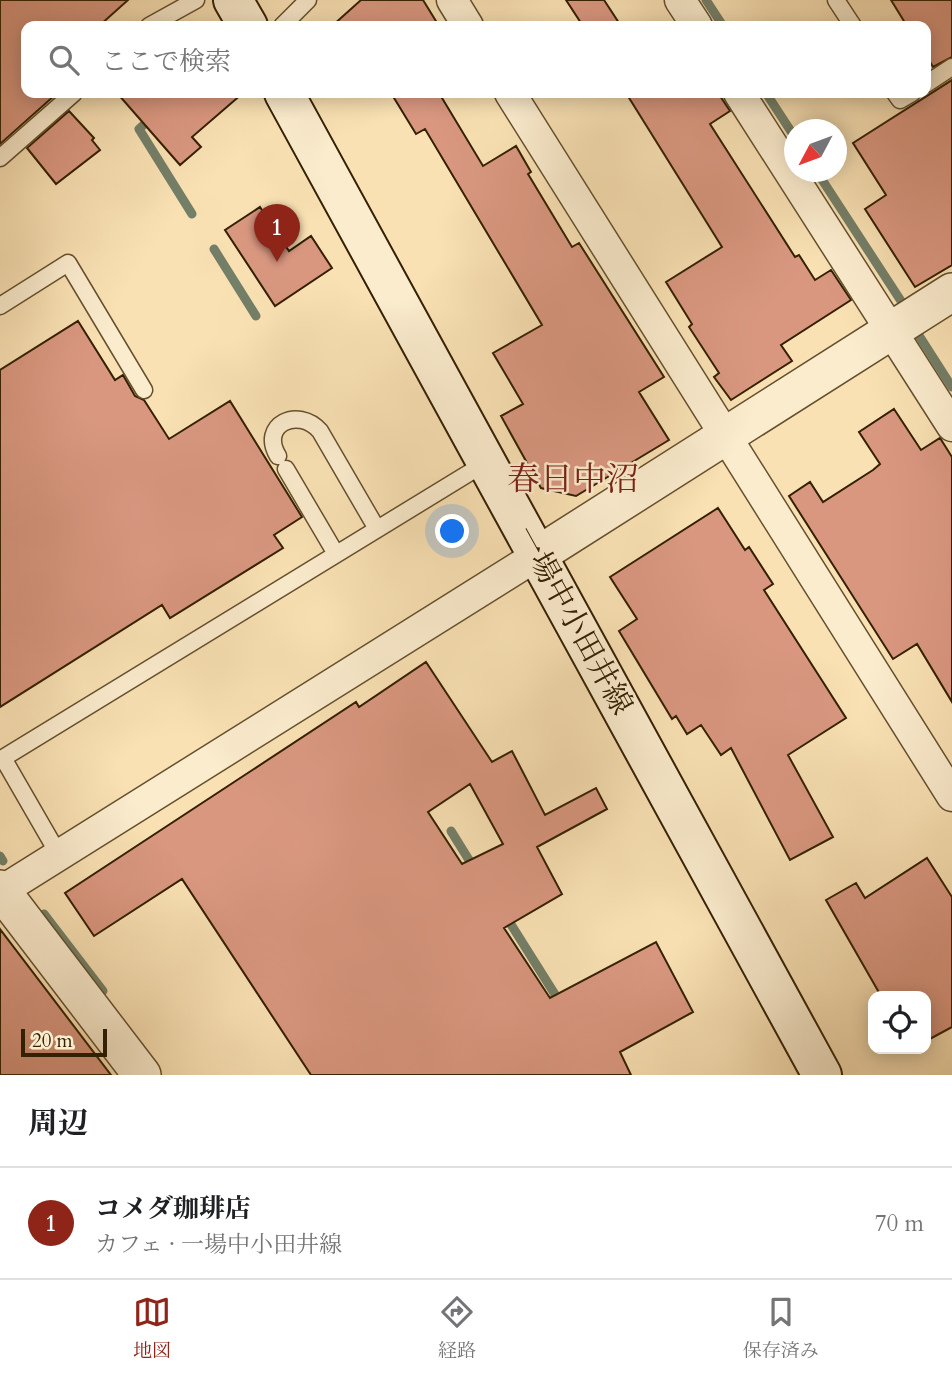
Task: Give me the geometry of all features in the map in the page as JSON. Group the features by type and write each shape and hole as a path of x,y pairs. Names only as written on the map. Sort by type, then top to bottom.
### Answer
{"main road":[{"path":"233,0 245,21"},
{"name":"一場中小田井線","path":"287,98 822,1075"}],"street":[{"path":"452,0 465,21"},
{"path":"680,0 694,21"},
{"path":"513,98 952,796"},
{"path":"742,98 952,426"},
{"path":"142,1075 0,890 538,555 952,292"}],"lane":[{"path":"158,21 196,0"},
{"path":"287,21 308,0"},
{"path":"836,0 850,21"},
{"path":"931,81 952,67"},
{"path":"0,158 68,98"},
{"path":"0,306 68,263 144,390"},
{"path":"336,554 272,446 272,435 278,427 299,419 311,421 320,431 377,529"},
{"path":"59,855 1,759 487,462"}],"building":[{"path":"0,0 128,0 105,21 21,21 21,98 52,98 0,144"},
{"path":"361,0 423,0 436,21 338,21"},
{"path":"566,0 604,0 618,21 580,21"},
{"path":"891,0 952,0 952,57 933,67 931,21 904,21"},
{"path":"952,80 952,265 915,287 865,209 886,195 853,143 924,98 931,98 931,93"},
{"path":"121,98 237,98 192,137 201,147 180,165"},
{"path":"394,98 442,98 483,166 516,146 531,172 528,174 572,247 579,243 664,377 639,392 669,440 576,496 541,488 501,416 523,404 493,353 542,325 425,129 416,134"},
{"path":"629,98 721,98 730,111 710,124 795,257 799,255 815,280 831,270 851,300 781,345 792,361 731,400 714,377 719,373 689,327 692,324 666,282 722,247"},
{"path":"69,111 94,138 92,140 100,150 56,184 27,148"},
{"path":"260,207 289,251 311,236 332,268 275,306 225,230"},
{"path":"78,321 115,380 123,375 135,396 144,400 169,439 230,401 302,517 274,535 283,548 170,618 162,605 0,707 0,370"},
{"path":"894,409 921,450 940,438 952,457 952,702 917,644 893,659 789,496 810,482 823,502 873,470 880,464 859,432"},
{"path":"718,508 745,550 749,547 773,584 764,590 846,718 788,755 833,837 790,860 731,748 721,755 701,725 687,734 676,716 672,719 619,631 637,619 610,577"},
{"path":"426,662 492,762 512,751 545,815 596,788 607,809 537,847 562,894 504,928 550,998 656,942 693,1012 620,1052 631,1075 311,1075 182,879 94,936 65,893 356,702 359,707","holes":["470,784 503,844 462,864 428,812"]},
{"path":"927,858 952,897 952,1027 931,1038 931,991 878,991 826,900 856,883 865,898"},
{"path":"0,929 111,1075 0,1075"}],"waterway":[{"path":"706,0 720,21"},
{"path":"769,98 784,121"},
{"path":"151,118 139,129 192,214"},
{"path":"824,182 903,304"},
{"path":"214,249 256,316"},
{"path":"918,334 952,387"},
{"path":"451,831 474,868"},
{"path":"0,856 3,861"},
{"path":"44,914 103,991"},
{"path":"505,915 561,1004"}],"place":[{"name":"コメダ珈琲店","path":"277,262"}],"district":[{"name":"春日中沼","path":"573,478"}]}
